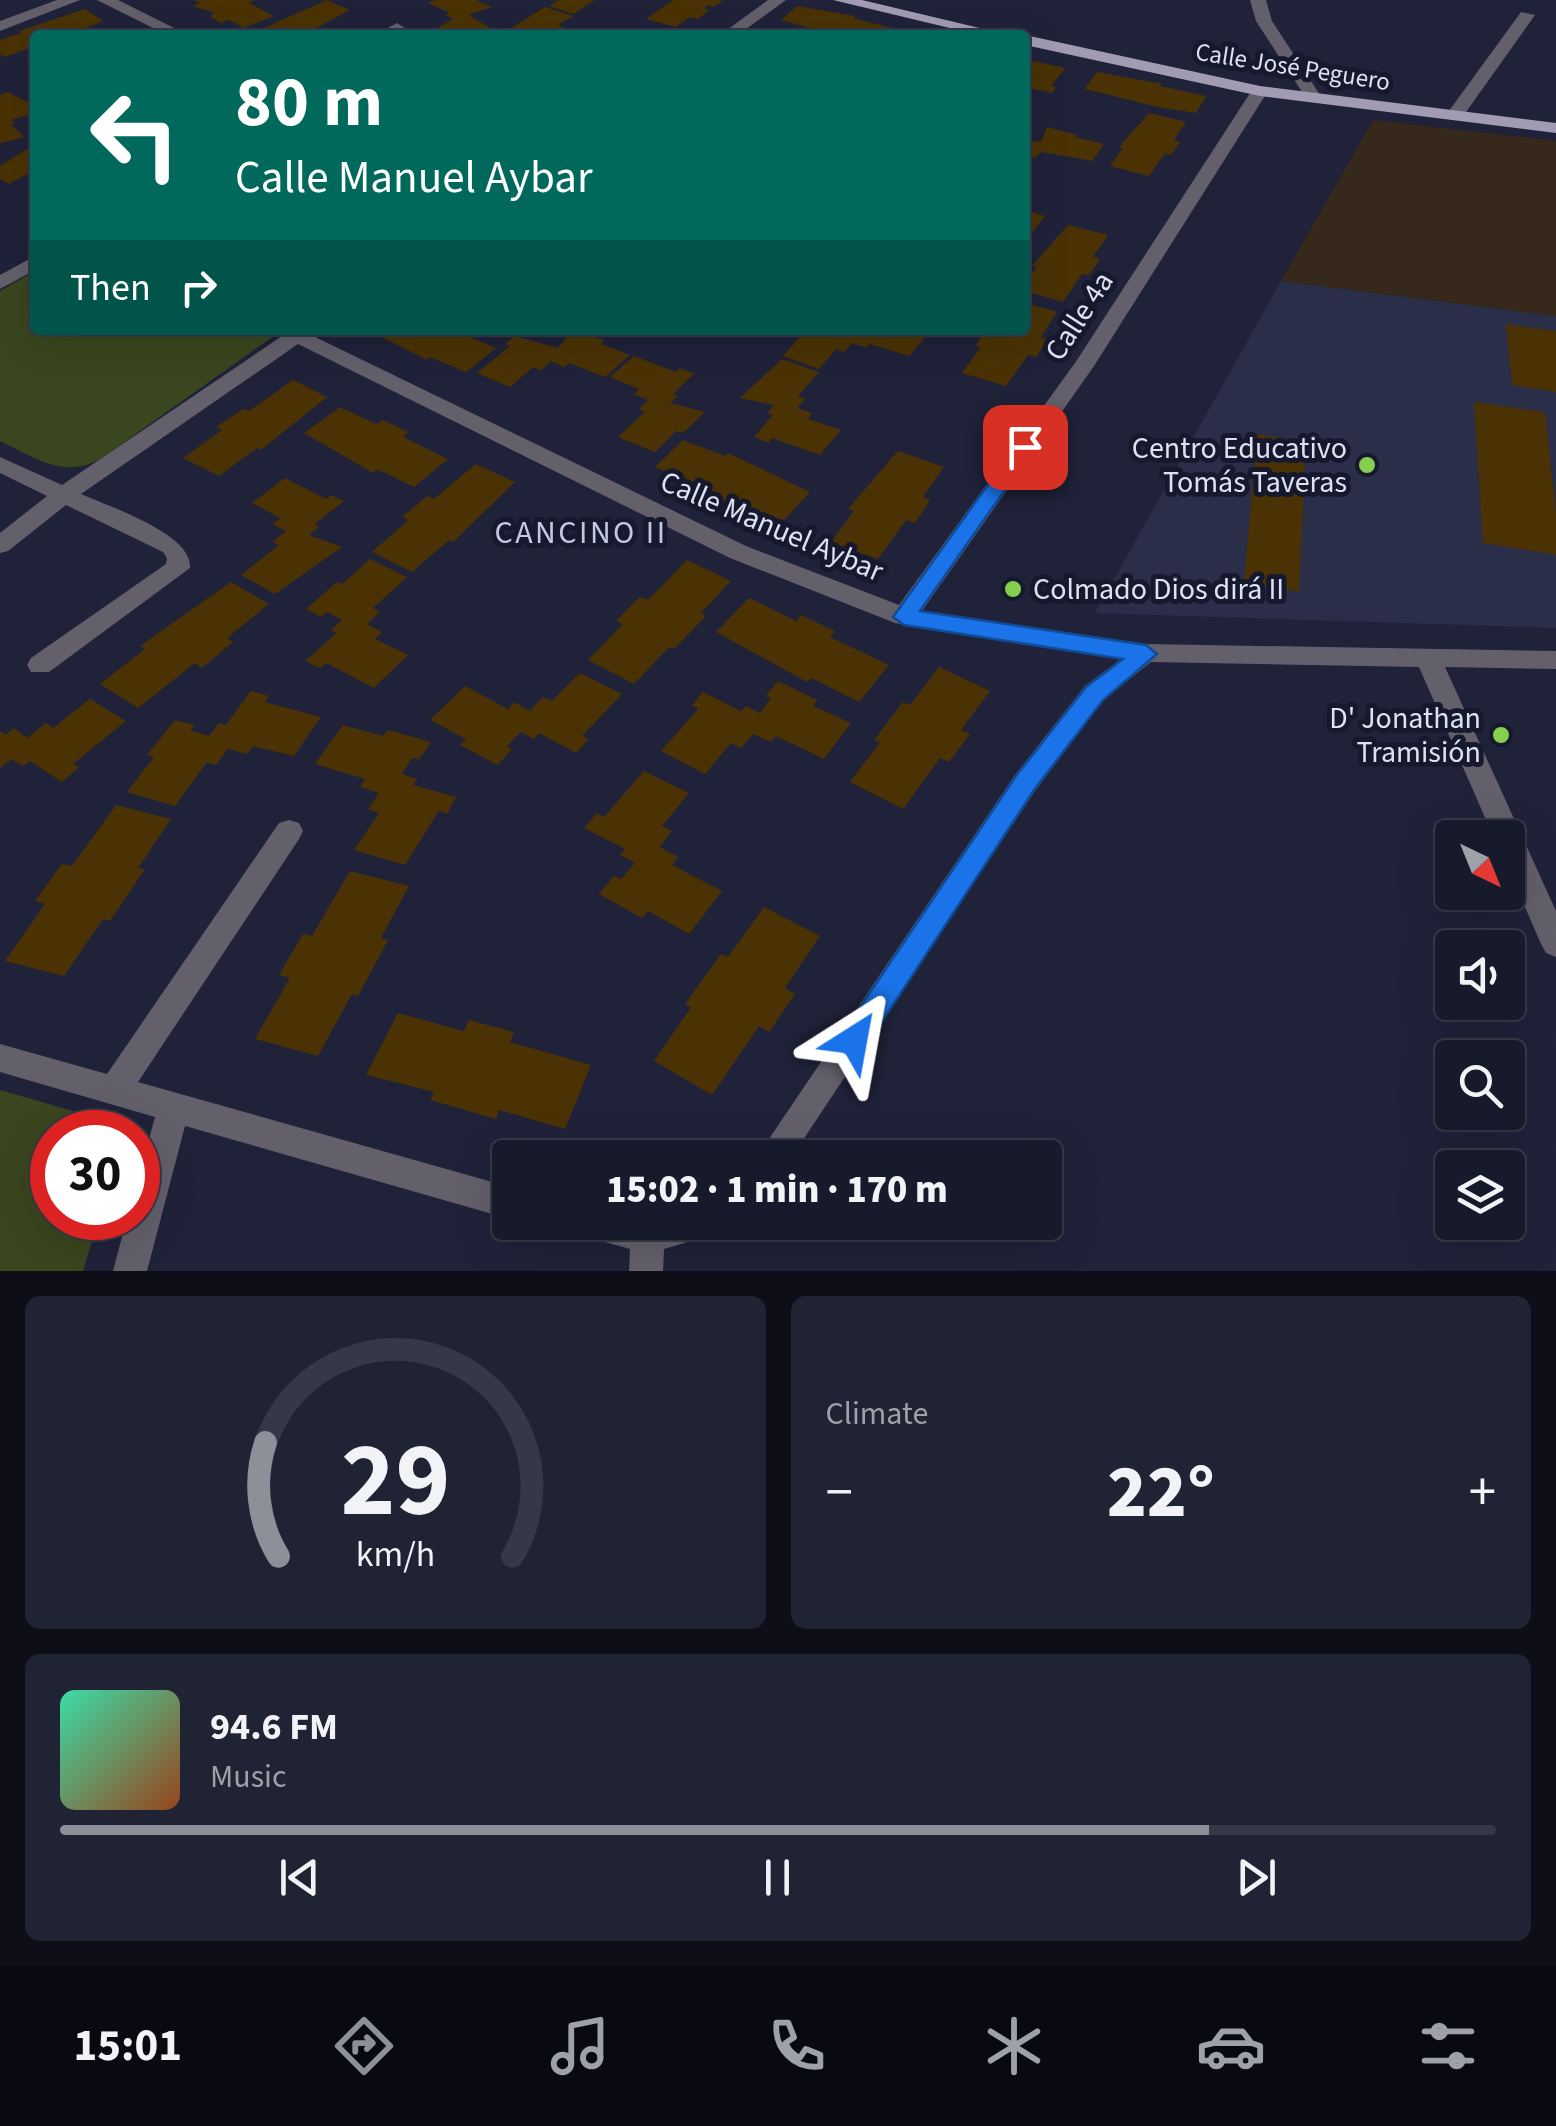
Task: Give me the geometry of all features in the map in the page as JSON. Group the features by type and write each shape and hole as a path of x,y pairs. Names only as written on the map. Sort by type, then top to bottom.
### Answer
{"main road":[{"path":"841,0 978,30"},
{"name":"Calle José Peguero","path":"1030,41 1260,91 1556,128"}],"street":[{"path":"0,26 72,0"},
{"path":"105,0 169,30"},
{"path":"735,30 778,0"},
{"path":"1258,0 1264,22 1314,98"},
{"path":"1455,115 1527,14"},
{"name":"Calle 4a","path":"904,617 1084,366 1260,91"},
{"path":"0,283 30,265"},
{"path":"0,545 66,492 298,335"},
{"name":"Calle Manuel Aybar","path":"305,335 738,552 904,617 1146,654 1556,660"},
{"path":"0,464 66,492 171,546 180,557 178,568 40,665"},
{"path":"784,1140 1025,783 1094,694 1146,654"},
{"path":"1427,656 1556,944"},
{"path":"114,1092 289,831"},
{"path":"0,1058 492,1197"},
{"path":"130,1271 174,1109"},
{"path":"646,1271 648,1240"}],"shaded area":[{"path":"1373,120 1556,141 1556,316 1281,281"},
{"name":"Centro Educativo Tomás Taveras","path":"1281,281 1556,316 1556,628 1095,613"}],"green space":[{"path":"30,274 30,335 275,335 102,458 63,467 38,460 0,441 0,291"},
{"path":"0,1090 69,1110 30,1110 30,1240 92,1240 83,1271 0,1271"}],"building":[{"path":"194,0 255,0 249,3 274,16 244,28 229,20 221,23 209,16 215,13 192,6 200,3"},
{"path":"327,0 350,10 312,30 259,30"},
{"path":"476,0 492,7 469,15 490,28 434,30 453,19 445,15 450,13 428,3"},
{"path":"559,0 595,0 573,14 549,6"},
{"path":"673,0 723,0 704,8 709,10 698,19 690,17 676,27 646,19"},
{"path":"797,6 855,16 892,28 817,30 781,20"},
{"path":"545,7 573,16 558,25 565,28 562,30 508,30"},
{"path":"85,9 103,21 82,30 30,30 30,48 5,57 0,54 0,40"},
{"path":"1033,61 1065,68 1051,86 1056,87 1052,93 1030,88"},
{"path":"1097,72 1206,96 1196,113 1158,107 1085,89"},
{"path":"8,92 30,103 30,114 11,120 16,124 11,125 25,137 0,143 0,95"},
{"path":"1149,113 1186,122 1174,140 1180,142 1171,155 1165,153 1149,176 1110,166 1123,148 1119,147"},
{"path":"1047,127 1104,144 1092,161 1041,152 1030,157 1030,141 1041,142"},
{"path":"30,147 30,173 9,184 0,179 0,166"},
{"path":"1030,212 1045,216 1031,234"},
{"path":"1068,225 1108,235 1093,257 1100,259 1089,275 1082,274 1063,302 1030,292 1030,276 1037,267 1032,266"},
{"path":"1030,304 1057,312 1041,337 1048,339 1036,357 1028,355 1006,386 962,373 980,348 975,346 983,335 1030,335"},
{"path":"1506,324 1556,331 1556,392 1512,385"},
{"path":"378,335 465,335 496,348 466,372 430,357 427,360"},
{"path":"569,335 588,335 630,355 605,377 569,363 564,367 551,361 541,370 533,367 510,387 477,373 510,346 505,344 515,336 558,348"},
{"path":"802,335 927,335 909,356 870,344 867,348 852,343 844,352 836,349 819,369 783,356"},
{"path":"634,356 676,372 680,368 694,374 673,394 678,396 670,403 705,412 683,433 676,431 655,452 618,437 645,412 639,409 648,400 634,394 639,389 610,377"},
{"path":"782,359 819,372 798,396 805,399 797,408 812,413 808,419 841,430 820,455 772,438 769,443 754,437 773,415 767,413 774,405 740,398"},
{"path":"293,380 327,397 261,450 257,448 219,476 183,458 222,430 216,427 243,409 249,411"},
{"path":"1474,402 1545,412 1556,512 1556,555 1483,543"},
{"path":"340,407 376,424 383,420 408,432 403,437 448,459 414,487 377,469 373,473 304,433"},
{"path":"1257,434 1306,442 1299,592 1244,582"},
{"path":"683,440 725,456 728,453 810,492 783,521 738,502 733,507 702,494 707,489 655,467"},
{"path":"898,451 944,467 923,497 930,500 915,523 906,520 878,559 831,542 854,511 848,509"},
{"path":"476,464 515,482 453,542 449,540 412,572 372,552 409,520 402,517 427,496 434,499"},
{"path":"285,478 326,499 331,495 344,501 315,524 319,527 309,535 342,547 275,594 241,575 279,545 272,542 286,531 272,524 280,518 252,503"},
{"path":"370,559 407,577 373,608 380,612 367,624 382,632 375,639 408,655 374,688 326,663 320,668 305,661 337,633 331,630 342,620 327,612 321,617 306,609"},
{"path":"687,560 731,581 701,613 706,616 674,649 669,647 634,684 588,660 623,624 616,621 640,597 648,600"},
{"path":"231,582 269,604 227,638 233,642 202,668 195,663 138,708 100,684 145,649 140,646"},
{"path":"749,598 796,621 801,615 835,631 830,637 889,665 859,702 811,678 807,682 716,632"},
{"path":"939,667 990,691 961,730 970,734 949,762 940,758 903,809 850,782 880,742 874,740 903,702 910,705"},
{"path":"580,673 622,694 582,736 589,739 576,753 539,733 534,739 521,732 507,746 512,749 498,765 460,745 466,739 430,720 465,686 508,709 514,702 530,711 543,697 552,701"},
{"path":"778,681 817,700 813,706 851,723 824,759 776,736 771,742 753,734 741,748 731,743 705,774 661,751 698,709 692,705 703,692 741,711 746,706 760,713 771,698 766,696"},
{"path":"251,691 269,696 264,702 321,717 294,756 253,746 247,754 228,749 216,765 207,762 175,806 127,792 154,757 147,755 175,720 195,725 190,730 209,736 219,723 226,725"},
{"path":"90,699 126,721 73,764 79,767 62,782 30,761 23,766 11,759 0,768 0,731 6,735 14,728 27,738 46,723 53,728"},
{"path":"343,725 383,736 388,730 431,742 419,760 412,758 402,774 417,779 413,785 456,797 447,814 439,811 405,865 354,850 379,813 368,809 379,793 360,787 365,779 315,764"},
{"path":"644,771 689,793 662,826 672,831 660,847 678,857 672,865 722,891 689,934 648,911 642,918 599,894 614,876 621,879 635,863 620,855 625,849 584,828 597,813 604,817"},
{"path":"116,805 171,819 138,868 145,869 110,921 103,919 64,976 5,961 45,904 35,901 62,864 72,866"},
{"path":"350,871 409,886 381,938 388,940 358,996 352,994 318,1056 255,1039 290,978 279,975 303,934 312,936"},
{"path":"764,907 820,936 785,988 795,994 769,1032 759,1026 712,1095 654,1061 691,1007 685,1004 721,954 728,957"},
{"path":"398,1013 464,1031 469,1020 514,1032 510,1042 591,1065 565,1129 499,1110 496,1119 430,1100 434,1092 366,1075"}],"place":[{"name":"Centro Educativo Tomás Taveras","path":"1367,465"},
{"name":"Colmado Dios dirá II","path":"1013,589"},
{"name":"D' Jonathan Tramisión","path":"1501,735"}],"district":[{"name":"CANCINO II","path":"581,532"}],"route":[{"path":"854,1040 1025,783 1094,694 1146,654 904,617 1025,447"}]}
